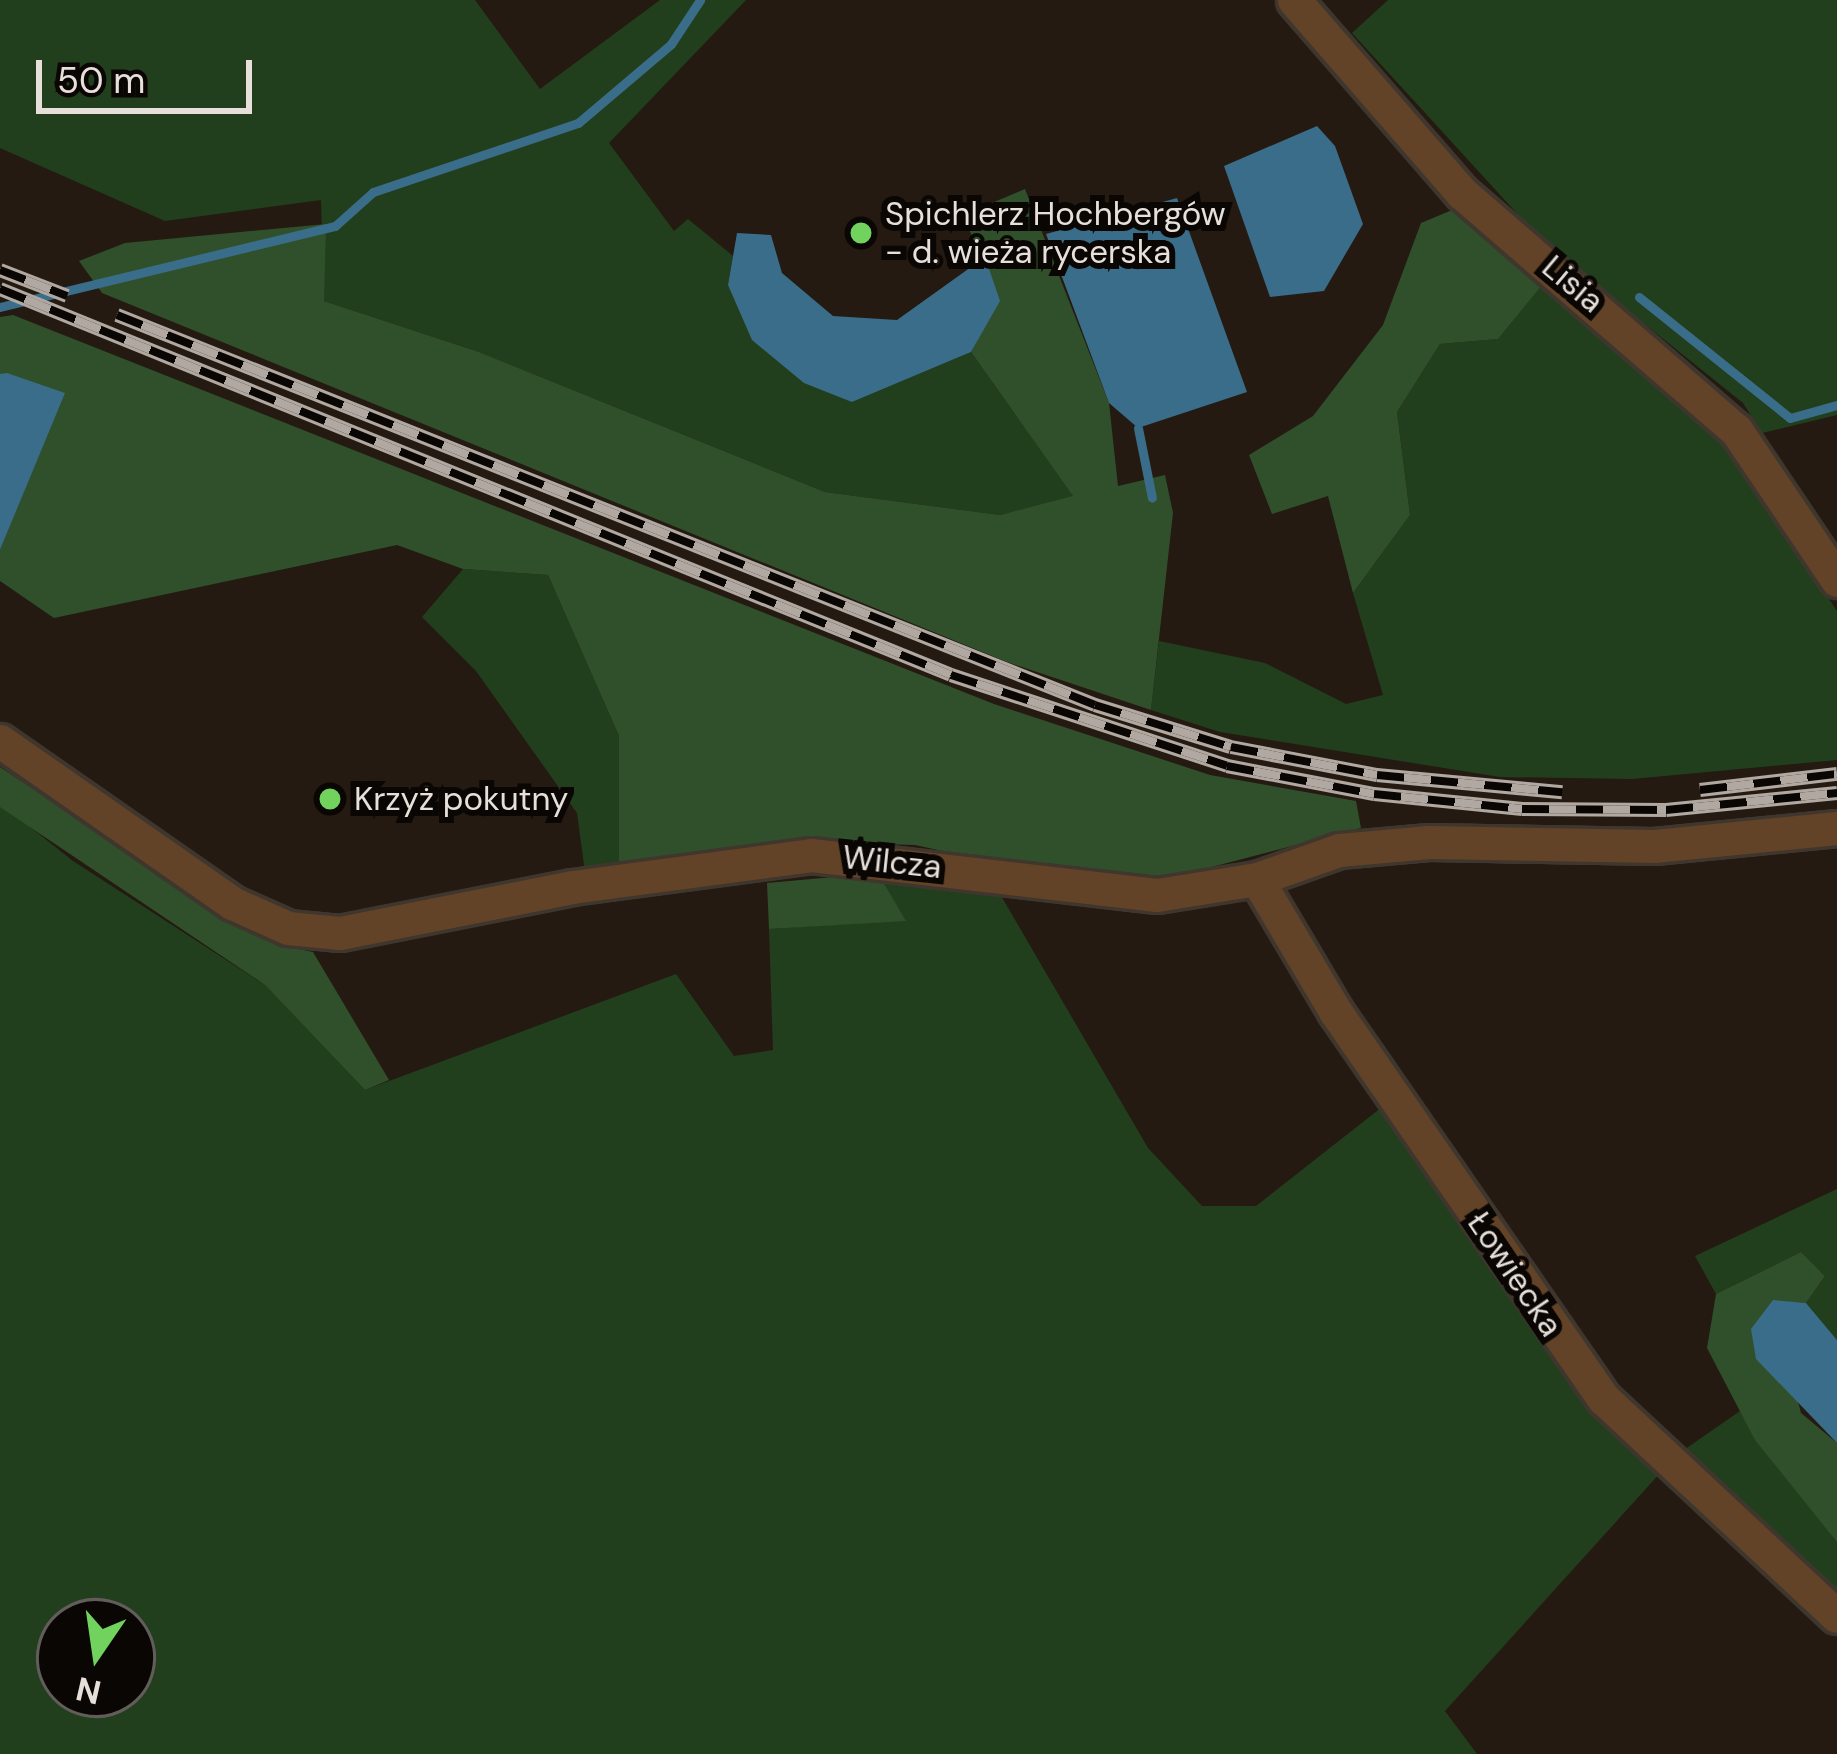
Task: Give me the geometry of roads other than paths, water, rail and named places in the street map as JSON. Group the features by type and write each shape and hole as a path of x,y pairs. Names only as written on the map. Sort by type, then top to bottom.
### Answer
{"street":[{"name":"Lisia","path":"1294,0 1462,193 1736,430 1837,580"},
{"name":"Wilcza","path":"0,741 232,903 288,928 340,933 572,887 811,855 911,861 1106,893 1157,895 1257,879 1340,850 1429,842 1654,846 1837,827"},
{"name":"Łowiecka","path":"1257,879 1335,1011 1604,1399 1837,1616"}],"water":[{"path":"1317,126 1335,146 1363,224 1324,291 1270,297 1224,166"},
{"path":"1177,198 1247,392 1138,428 1109,403 1046,234"},
{"path":"737,233 771,235 782,273 833,316 897,320 985,257 1000,301 971,352 852,402 804,383 752,340 728,285"},
{"path":"0,374 65,393 0,550"},
{"path":"1773,1300 1806,1303 1837,1340 1837,1443 1756,1359 1751,1329"}],"waterway":[{"path":"0,307 335,226 373,192 578,123 671,44 700,0"},
{"path":"1639,297 1790,418 1837,405"},
{"path":"1138,428 1152,498"}],"railway":[{"path":"0,270 67,296"},
{"path":"0,289 951,675 1227,766 1374,794 1522,809 1666,810 1837,793"},
{"path":"117,315 1095,705 1231,747 1377,775 1562,792"},
{"path":"1700,790 1837,774"}],"place":[{"name":"Spichlerz Hochbergów - d. wieża rycerska","path":"861,233"},
{"name":"Krzyż pokutny","path":"330,799"}]}
